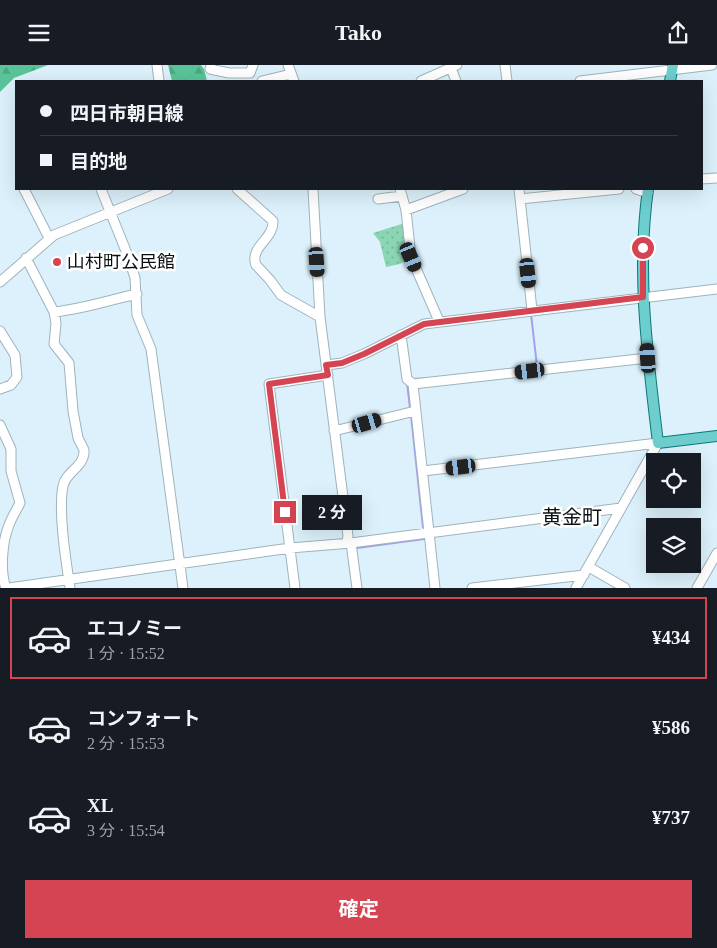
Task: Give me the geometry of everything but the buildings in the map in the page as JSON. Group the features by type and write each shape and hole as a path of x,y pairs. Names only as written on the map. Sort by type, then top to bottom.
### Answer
{"main road":[{"path":"670,80 672,67"},
{"path":"648,191 642,231 643,297 658,443 717,436"}],"street":[{"path":"157,65 159,80"},
{"path":"211,65 210,69 242,74 250,73 253,65"},
{"path":"505,65 506,80"},
{"path":"618,65 619,78"},
{"path":"592,80 619,78 672,67 712,65"},
{"path":"423,80 454,67 456,80"},
{"path":"266,80 291,73"},
{"path":"703,179 717,177"},
{"path":"25,190 49,238"},
{"path":"101,190 135,278 137,315 151,349 183,588"},
{"path":"0,282 49,238 166,190"},
{"path":"238,190 273,221 271,232 255,253 256,265 270,279 281,295 320,317"},
{"path":"313,190 320,317 348,536 357,588"},
{"path":"406,210 460,190"},
{"path":"519,190 531,311"},
{"path":"520,199 608,190"},
{"path":"378,199 401,192 406,210 411,257 439,321"},
{"path":"26,258 54,312 56,323 54,344 69,363 73,411 78,439 84,450 80,464 64,483 62,499 69,584"},
{"path":"326,365 349,360 415,327 439,321 717,289"},
{"path":"54,312 92,307 98,303 137,294"},
{"path":"0,331 12,349 17,377 11,385 0,389"},
{"path":"401,335 423,471 435,588"},
{"path":"410,382 648,358"},
{"path":"296,588 269,384 328,375"},
{"path":"334,431 412,412"},
{"path":"0,425 11,449 10,466 20,503 8,528 4,542 2,568 8,588 69,584 180,564 290,548 349,543 621,508"},
{"path":"423,471 658,443"},
{"path":"576,588 658,443"},
{"path":"697,588 717,553"},
{"path":"472,588 587,571 625,588"}],"green space":[{"path":"0,65 48,65 14,78 0,92"},
{"path":"168,65 201,65 207,80 172,80"},
{"path":"405,223 408,259 400,264 386,267 380,242 373,233"}],"waterway":[{"path":"531,314 537,366"},
{"path":"413,379 431,378"},
{"path":"407,383 410,408"},
{"path":"411,415 423,527"},
{"path":"357,548 424,539"},
{"path":"349,561 353,588"}],"place":[{"name":"山村町公民館","path":"57,262"}],"district":[{"name":"黄金町","path":"572,517"}],"route":[{"path":"285,512 269,384 328,375 326,365 342,363 364,354 424,324 643,297 643,248"}]}
